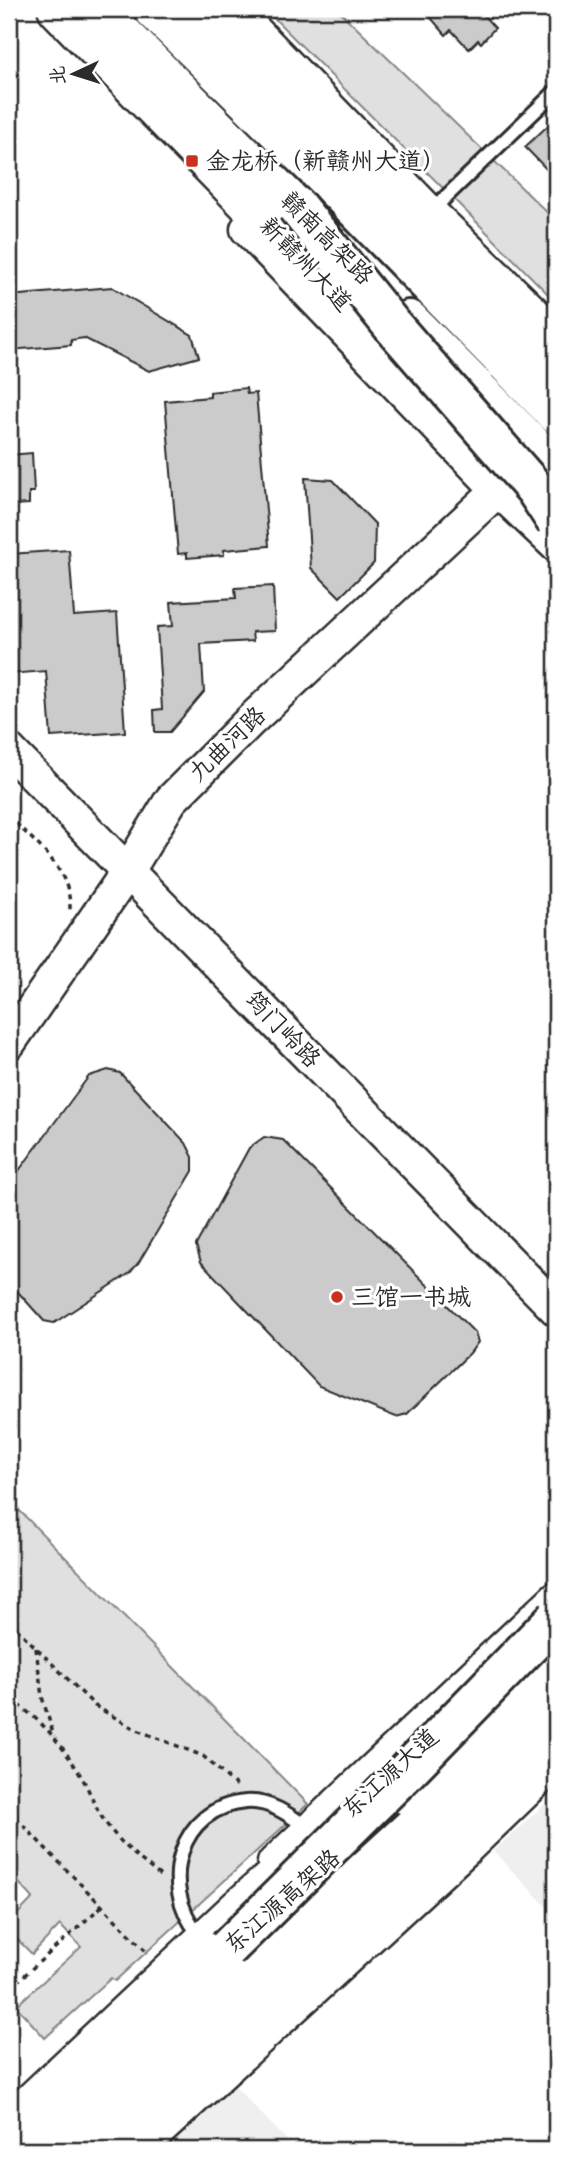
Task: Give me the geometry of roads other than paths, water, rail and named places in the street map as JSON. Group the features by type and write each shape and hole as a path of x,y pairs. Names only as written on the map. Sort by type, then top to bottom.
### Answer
{"highway":[{"name":"赣南高架路","path":"98,9 556,468"},
{"name":"赣南高架路","path":"153,9 320,173 556,414"},
{"path":"320,173 556,381"},
{"path":"296,206 391,324 536,489 556,519"},
{"path":"223,1954 556,1621"},
{"name":"东江源高架路","path":"9,2148 223,1954 419,1784 556,1656"},
{"name":"东江源高架路","path":"58,2150 223,1954 440,1803 556,1696"},
{"path":"223,1954 457,1816 556,1730"}],"main road":[{"name":"新赣州大道","path":"57,9 556,519"},
{"path":"186,9 556,381"},
{"name":"东江源大道","path":"9,2124 238,1908 556,1621"},
{"path":"104,2150 556,1730"}],"street":[{"path":"35,9 498,489 556,545"},
{"path":"234,9 430,212 556,334"},
{"name":"九曲河路","path":"9,1043 128,871 171,800 498,489"},
{"name":"筠门岭路","path":"9,750 556,1310"},
{"path":"9,2107 161,1967 223,1954 310,1829 556,1598"},
{"path":"138,2150 455,1859 556,1762"}],"lane":[{"path":"430,212 556,91"},
{"path":"223,1954 189,1923 178,1890 178,1858 190,1833 217,1808 247,1801 282,1809 310,1829"}],"place":[{"name":"金龙桥（新赣州大道）","path":"192,161"},
{"name":"三馆一书城","path":"337,1297"}]}
